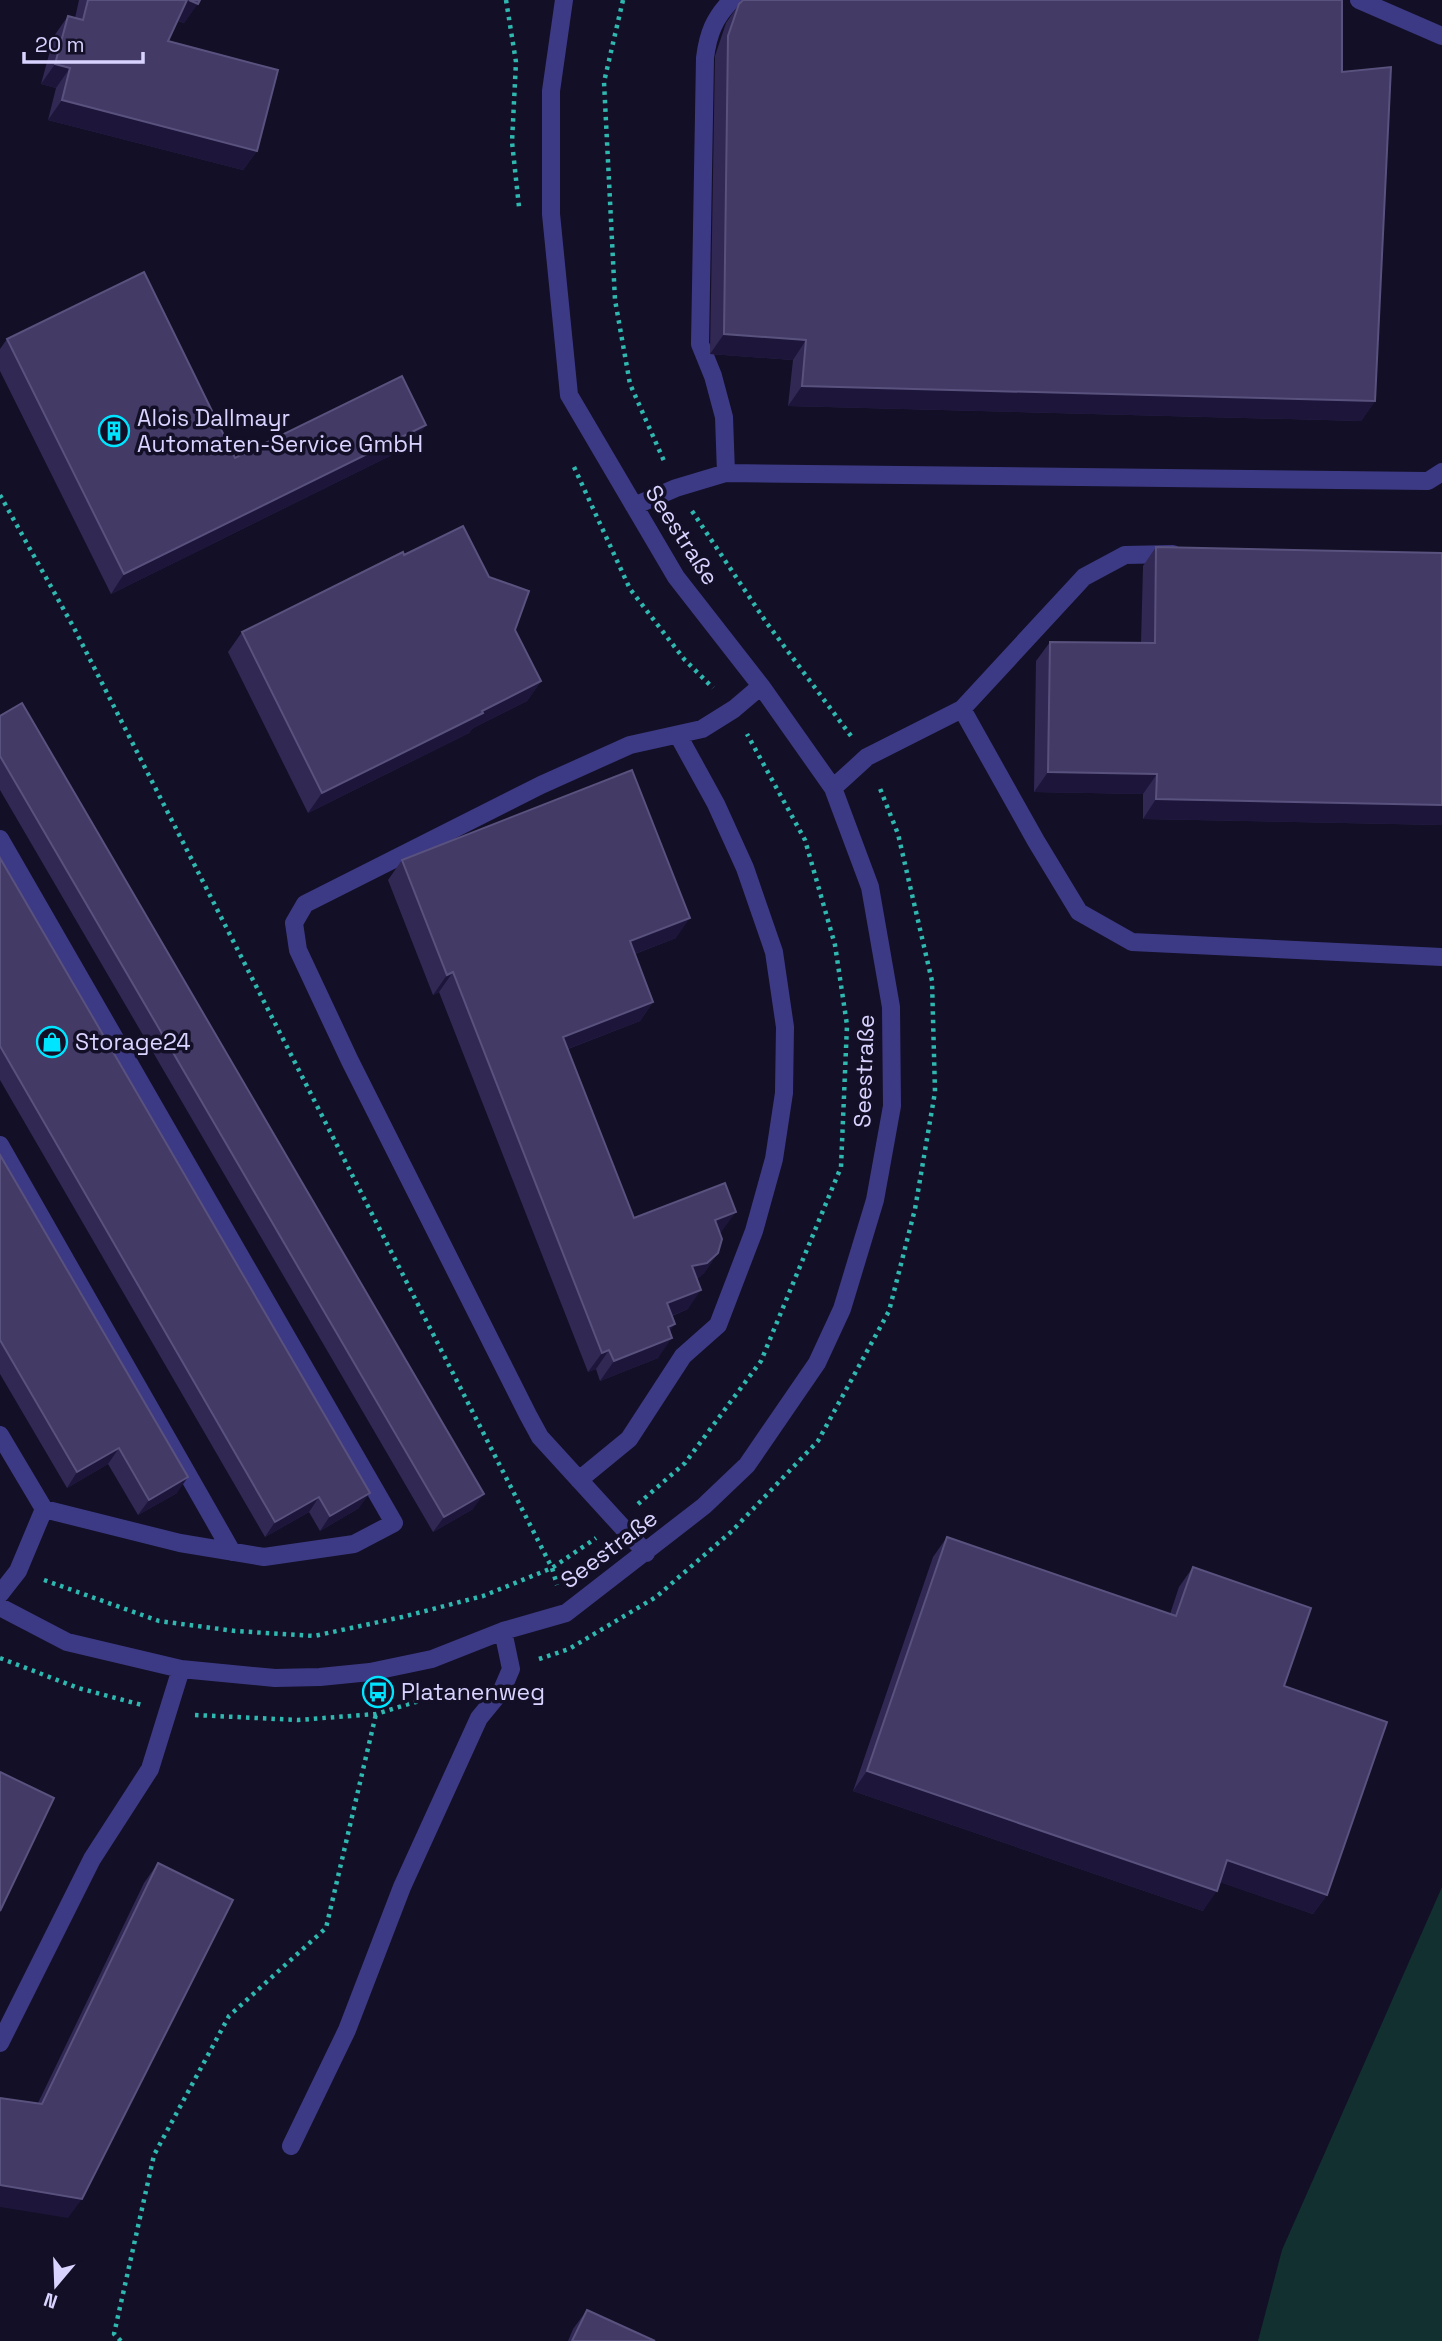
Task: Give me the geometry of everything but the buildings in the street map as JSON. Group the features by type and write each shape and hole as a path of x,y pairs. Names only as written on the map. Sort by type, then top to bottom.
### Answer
{"street":[{"name":"Seestraße","path":"0,1607 66,1642 181,1669 275,1678 370,1672 432,1659 503,1631 566,1612 704,1506 747,1465 817,1363 842,1309 875,1200 892,1106 891,1007 870,887 832,788 761,686 676,577 569,394 551,214 551,91 564,0"},
{"path":"726,473 724,417 713,376 700,344 705,58 708,36 715,20 732,0"},
{"path":"1359,0 1442,37"},
{"path":"634,506 676,488 726,473 1428,481 1442,472"},
{"path":"832,788 867,757 962,709 1084,577 1125,555 1194,554"},
{"path":"646,1553 540,1437 521,1403 350,1061 298,950 294,923 305,904 541,785 630,745 702,729 734,709 761,686"},
{"path":"962,709 1035,841 1079,912 1132,942 1442,957"},
{"path":"579,1480 629,1439 683,1356 719,1325 754,1231 774,1159 784,1093 785,1027 774,952 745,868 716,804 678,735"},
{"path":"0,839 394,1523 354,1544 264,1557 180,1544 44,1509 0,1435"},
{"path":"0,1145 232,1552"},
{"path":"0,1594 18,1571 44,1509"},
{"path":"291,2146 347,2030 402,1886 479,1718 502,1690 510,1669 503,1631"},
{"path":"0,2043 92,1859 150,1769 181,1669"}],"path":[{"path":"506,0 516,62 512,142 520,217"},
{"path":"0,1658 78,1688 169,1712 298,1720 376,1714 450,1692 569,1649 656,1597 732,1531 818,1441 889,1311 915,1209 935,1093 932,981 898,834 867,757 766,622 676,488 630,384 615,300 604,82 623,0"},
{"path":"18,1571 159,1621 235,1631 314,1636 482,1596 552,1568 617,1523 685,1464 761,1361 841,1167 847,1025 835,945 805,840 734,709 684,659 630,589 571,461"},
{"path":"0,495 74,628 552,1568 566,1612"},
{"path":"121,2341 114,2334 154,2154 229,2016 326,1928 376,1714"}],"green space":[{"path":"1442,1887 1442,2341 1258,2341 1282,2250"}],"place":[{"name":"Alois Dallmayr Automaten-Service GmbH","path":"114,431"},
{"name":"Storage24","path":"52,1042"},
{"name":"Platanenweg","path":"378,1692"}]}
